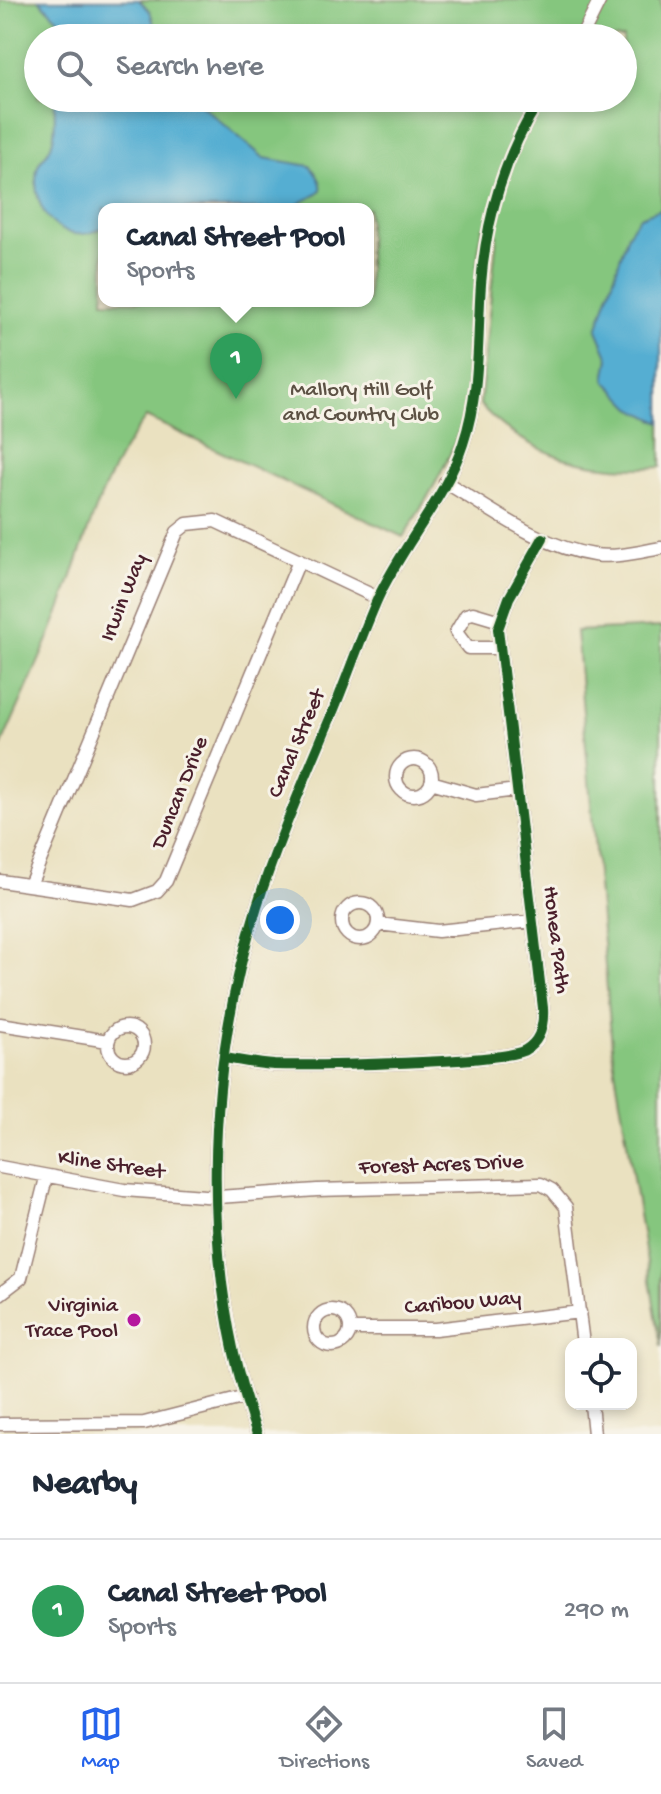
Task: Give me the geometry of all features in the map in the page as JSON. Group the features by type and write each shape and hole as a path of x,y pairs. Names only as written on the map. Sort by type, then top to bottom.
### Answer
{"street":[{"path":"588,24 600,0"},
{"name":"Canal Street","path":"257,1434 246,1397 222,1273 218,1197 217,1132 225,1058 244,955 269,868 378,598 462,448 477,391 484,254 497,192 518,138 533,112"},
{"path":"445,482 543,538 596,555 661,548"},
{"name":"Irwin Way","path":"30,885 177,532 187,524 215,521 378,598"},
{"name":"Honea Path","path":"225,1058 289,1065 516,1055 536,1042 544,1021 499,648 500,621 543,538"},
{"name":"Duncan Drive","path":"0,881 133,900 157,891 166,881 299,561"},
{"path":"499,648 468,648 456,632 466,615 473,613 500,621"},
{"path":"431,782 476,795 517,790"},
{"path":"378,924 438,931 532,921"},
{"path":"0,1024 108,1041"},
{"name":"Kline Street","path":"0,1167 46,1178 155,1194 218,1197"},
{"path":"0,1294 21,1278 46,1178"},
{"name":"Forest Acres Drive","path":"218,1197 317,1190 541,1184 561,1198 566,1207 582,1338"},
{"name":"Caribou Way","path":"350,1329 435,1329 580,1312"},
{"path":"0,1424 33,1429 108,1426 159,1420 246,1397"},
{"path":"592,1410 594,1434"},
{"path":"159,1420 163,1434"}],"green space":[{"name":"Mallory Hill Golf and Country Club","path":"0,0 661,0 661,467 610,467 563,458 520,438 480,405 497,234 483,227 477,277 474,362 466,410 440,475 403,537 146,417 106,485 54,625 0,749"},
{"path":"661,627 661,1346 613,1058 576,631"}],"water":[{"path":"39,0 139,0 150,11 154,24 63,24"},
{"path":"55,112 210,112 264,158 310,166 318,177 321,190 301,203 98,203 98,229 75,234 52,223 44,212 36,185 38,167 50,148"},
{"path":"661,209 661,423 632,408 605,380 609,358 597,330 628,234 640,217"}],"cycle path":[{"path":"257,1434 238,1371 225,1305 218,1238 216,1170 219,1103 227,1035 240,970 274,856 372,612 388,579 446,483 463,444 476,384 487,235 499,187 532,112"},
{"path":"225,1058 274,1065 446,1061 510,1054 525,1050 538,1037 543,1008 498,629 509,598 543,538"}],"place":[{"name":"Canal Street Pool","path":"236,399"},
{"name":"Virginia Trace Pool","path":"134,1320"}]}
